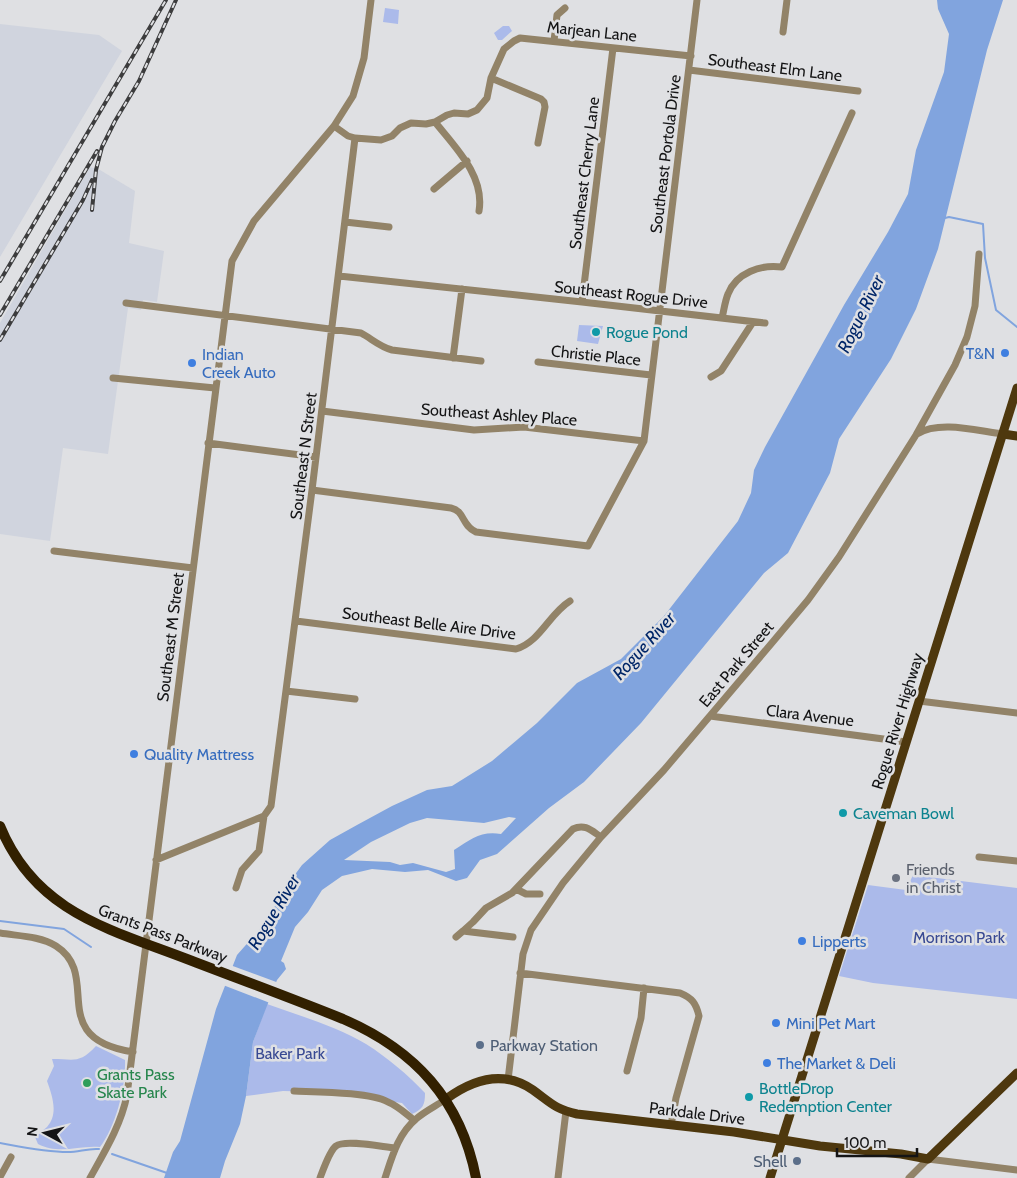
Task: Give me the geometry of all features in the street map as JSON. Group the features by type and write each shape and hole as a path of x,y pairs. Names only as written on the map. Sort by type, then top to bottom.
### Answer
{"highway":[{"name":"Grants Pass Parkway","path":"0,826 20,864 36,883 50,896 89,921 361,1027 394,1047 420,1068 446,1099 466,1140 476,1178"}],"main road":[{"name":"Rogue River Highway","path":"770,1178 1017,388"},
{"path":"1003,434 1017,436"},
{"path":"928,1159 1015,1077"},
{"name":"Parkdale Drive","path":"446,1099 456,1091 476,1081 508,1080 532,1090 550,1104 566,1112 734,1132 928,1159"}],"street":[{"path":"371,0 360,78 353,96 334,126 348,136 382,140 392,136 405,124 426,124 454,113 468,114 477,110 487,98 491,78 541,98 544,102 545,107 538,143"},
{"name":"Southeast Portola Drive","path":"644,441 697,0"},
{"path":"782,32 787,0"},
{"path":"554,41 557,15 565,8"},
{"name":"Marjean Lane","path":"491,78 504,49 520,38 691,56"},
{"name":"Southeast Cherry Lane","path":"582,302 613,48"},
{"name":"Southeast Elm Lane","path":"689,70 858,90"},
{"name":"Southeast Rogue Drive","path":"339,276 722,318 728,292 746,273 757,268 772,265 782,267 852,113"},
{"path":"435,122 467,161 480,194 479,211"},
{"name":"Southeast M Street","path":"90,1178 113,1137 122,1113 133,1052 144,944 232,261 265,206 334,126"},
{"name":"Southeast N Street","path":"236,888 242,870 259,851 264,816 272,806 355,138"},
{"path":"434,189 467,161"},
{"path":"345,222 389,227"},
{"name":"East Park Street","path":"508,1080 520,973 527,942 538,919 563,882 601,837 664,770 824,579 916,435 955,365 967,337 975,306 979,254"},
{"path":"453,358 462,289"},
{"path":"126,302 361,333 370,337 380,347 392,350 481,361"},
{"path":"722,318 765,323"},
{"path":"711,378 721,370 753,322"},
{"name":"Christie Place","path":"538,362 651,375"},
{"path":"113,378 215,388"},
{"name":"Southeast Ashley Place","path":"322,412 474,430 524,427 644,441"},
{"path":"916,435 923,430 936,427 1003,434"},
{"path":"312,490 451,508 459,512 466,525 476,532 588,546 644,441"},
{"path":"208,443 316,457"},
{"path":"54,551 192,568"},
{"name":"Southeast Belle Aire Drive","path":"296,621 516,649 529,644 558,610 570,601"},
{"path":"286,691 355,699"},
{"path":"919,701 1017,713"},
{"name":"Clara Avenue","path":"710,716 906,742"},
{"path":"156,860 264,816"},
{"path":"456,937 474,922 486,908 514,891 573,829 581,826 586,827 601,837"},
{"path":"979,857 1017,861"},
{"path":"514,891 526,894 540,894"},
{"path":"463,931 513,937"},
{"path":"0,933 40,939 62,951 70,961 76,974 78,1008 84,1026 93,1037 104,1045 133,1052"},
{"path":"520,973 680,993 690,997 697,1004 699,1016 695,1036 676,1098 672,1125"},
{"path":"627,1071 641,1018 644,988"},
{"path":"294,1091 335,1093 382,1099 414,1120"},
{"path":"385,1178 395,1148 403,1133 414,1120 446,1099"},
{"path":"558,1178 566,1112"},
{"path":"320,1178 333,1149 339,1144 350,1143 395,1148"},
{"path":"0,1177 11,1157"},
{"path":"908,1178 928,1159"},
{"name":"Parkdale Drive","path":"928,1159 1017,1170"}],"shaded area":[{"path":"0,24 99,35 122,51 0,257"},
{"path":"90,167 100,170 135,191 129,243 164,251 157,302 143,300 141,310 128,308 108,454 63,448 50,541 0,534 0,323"}],"green space":[{"path":"385,8 399,10 398,24 383,22"},
{"path":"503,26 509,26 512,31 502,40 498,40 494,33"},
{"path":"579,325 603,326 598,344 577,341"},
{"name":"Morrison Park","path":"913,875 1017,888 1017,999 873,983 839,976 868,885 906,890"},
{"name":"Baker Park","path":"267,1004 330,1027 366,1044 397,1067 425,1093 423,1106 412,1114 402,1103 321,1092 283,1091 246,1096 253,1042"},
{"name":"Grants Pass Skate Park","path":"96,1046 125,1060 122,1093 106,1138 100,1147 54,1149 38,1144 35,1137 51,1122 54,1110 47,1081 54,1066 52,1059 72,1060 81,1058"}],"water":[{"name":"Rogue River","path":"937,0 1003,0 987,50 938,249 916,309 891,359 839,439 830,473 788,553 764,573 641,723 584,782 549,808 497,854 480,860 467,878 456,881 428,870 405,872 372,869 342,876 322,890 308,912 295,927 281,961 286,969 277,980 253,1042 246,1096 240,1124 220,1178 164,1178 173,1152 180,1141 216,1009 237,955 267,921 283,891 302,865 330,840 357,825 427,790 452,786 492,761 537,723 577,683 621,659 664,616 738,521 751,493 754,470 765,447 908,194 916,150 944,72 949,34 938,9","holes":["509,817 516,818 501,834 482,835 471,839 454,850 455,869 446,872 413,863 400,865 390,862 344,860 371,842 410,823 427,818 484,823"]}],"pier":[{"path":"230,965 279,983 270,1003 223,985"}],"waterway":[{"path":"945,218 949,217 983,224 985,258 996,310 1017,327"},
{"path":"0,921 64,929 91,947"},
{"path":"0,1143 59,1152 99,1149"},
{"path":"112,1154 167,1173"}],"railway":[{"path":"0,281 166,0"},
{"path":"92,210 96,170 102,147 139,81 176,0"},
{"path":"0,315 97,151"},
{"path":"0,340 83,200 92,180"}],"place":[{"name":"Rogue Pond","path":"596,332"},
{"name":"T&N","path":"1005,353"},
{"name":"Indian Creek Auto","path":"192,363"},
{"name":"Quality Mattress","path":"134,754"},
{"name":"Caveman Bowl","path":"843,813"},
{"name":"Friends in Christ","path":"896,878"},
{"name":"Lipperts","path":"802,941"},
{"name":"Mini Pet Mart","path":"776,1023"},
{"name":"Parkway Station","path":"480,1045"},
{"name":"The Market & Deli","path":"767,1063"},
{"name":"Grants Pass Skate Park","path":"87,1083"},
{"name":"BottleDrop Redemption Center","path":"749,1097"},
{"name":"Shell","path":"797,1161"}]}
